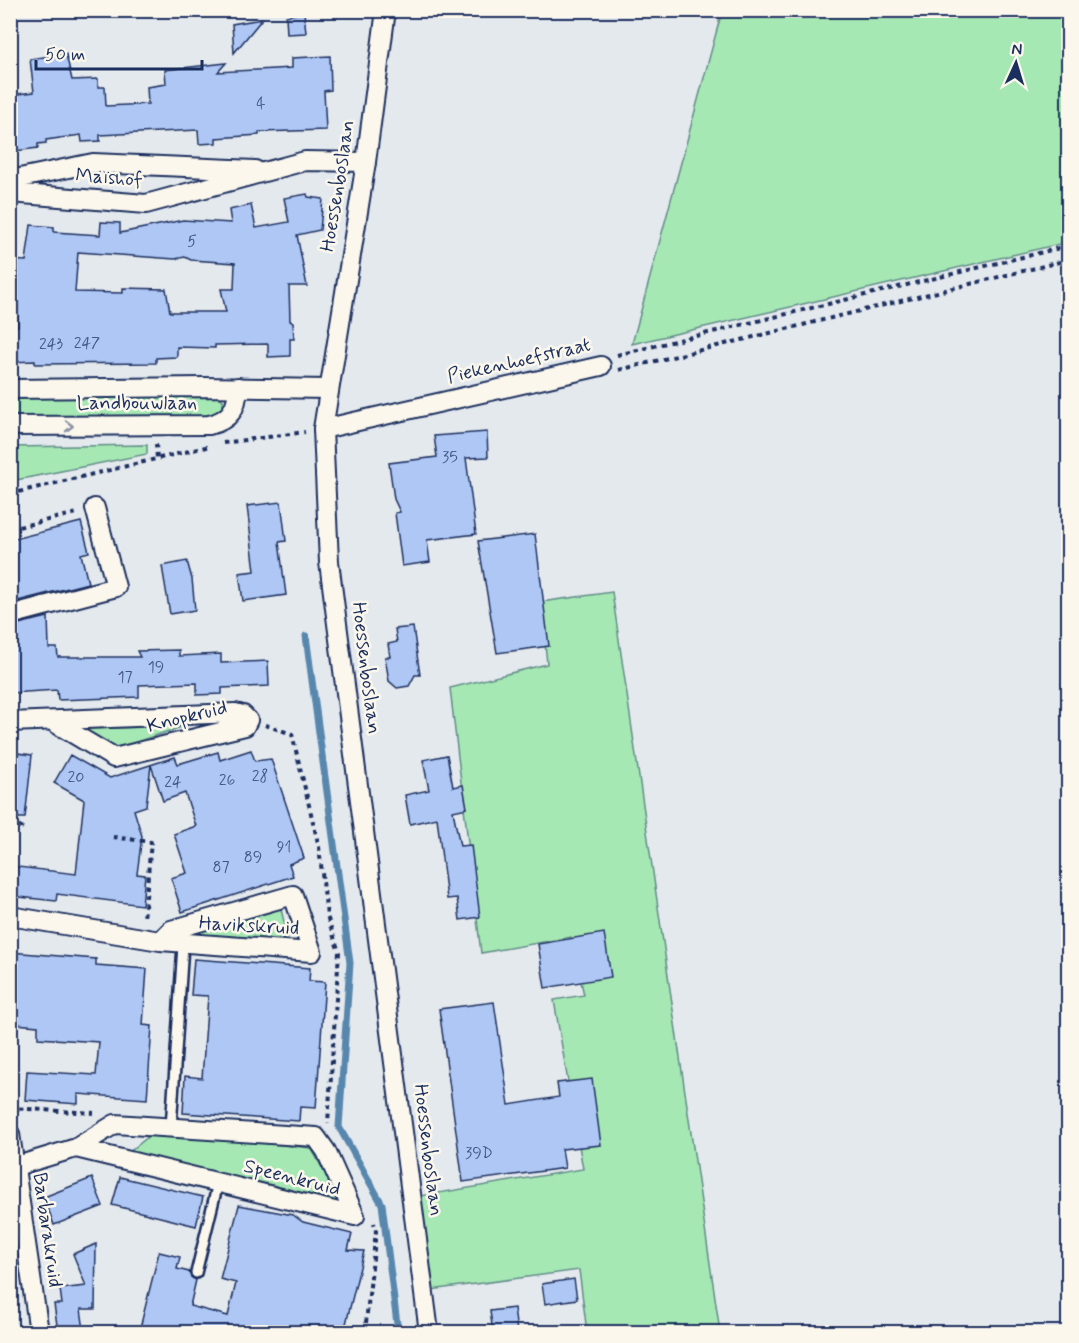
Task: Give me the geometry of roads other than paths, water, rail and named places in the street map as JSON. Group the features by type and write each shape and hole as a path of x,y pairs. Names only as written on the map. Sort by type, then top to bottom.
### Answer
{"street":[{"name":"Hoessenboslaan","path":"386,10 366,162 323,429 329,562 429,1332"},
{"name":"Maïshof","path":"10,192 146,204 305,161 366,162"},
{"name":"Maïshof","path":"10,180 93,163 272,170"},
{"name":"Piekenhoefstraat","path":"323,429 601,366"},
{"name":"Landbouwlaan","path":"10,389 238,387 329,389"},
{"name":"Landbouwlaan","path":"10,426 209,425 222,422 234,412 238,387"},
{"path":"10,615 116,587 95,508"},
{"name":"Knopkruid","path":"10,722 235,713 243,715 248,720 245,726 114,758 52,721"},
{"name":"Havikskruid","path":"10,916 183,945 312,952 293,895 171,930 160,941"},
{"name":"Speenkruid","path":"13,1166 76,1148 115,1124 316,1137 326,1151 356,1216 76,1148"},
{"name":"Barbarakruid","path":"10,1134 39,1332"}],"lane":[{"path":"171,1128 183,945"},
{"path":"196,1273 218,1183"}],"waterway":[{"path":"306,636 350,963 339,1127 382,1204 398,1332"}]}
